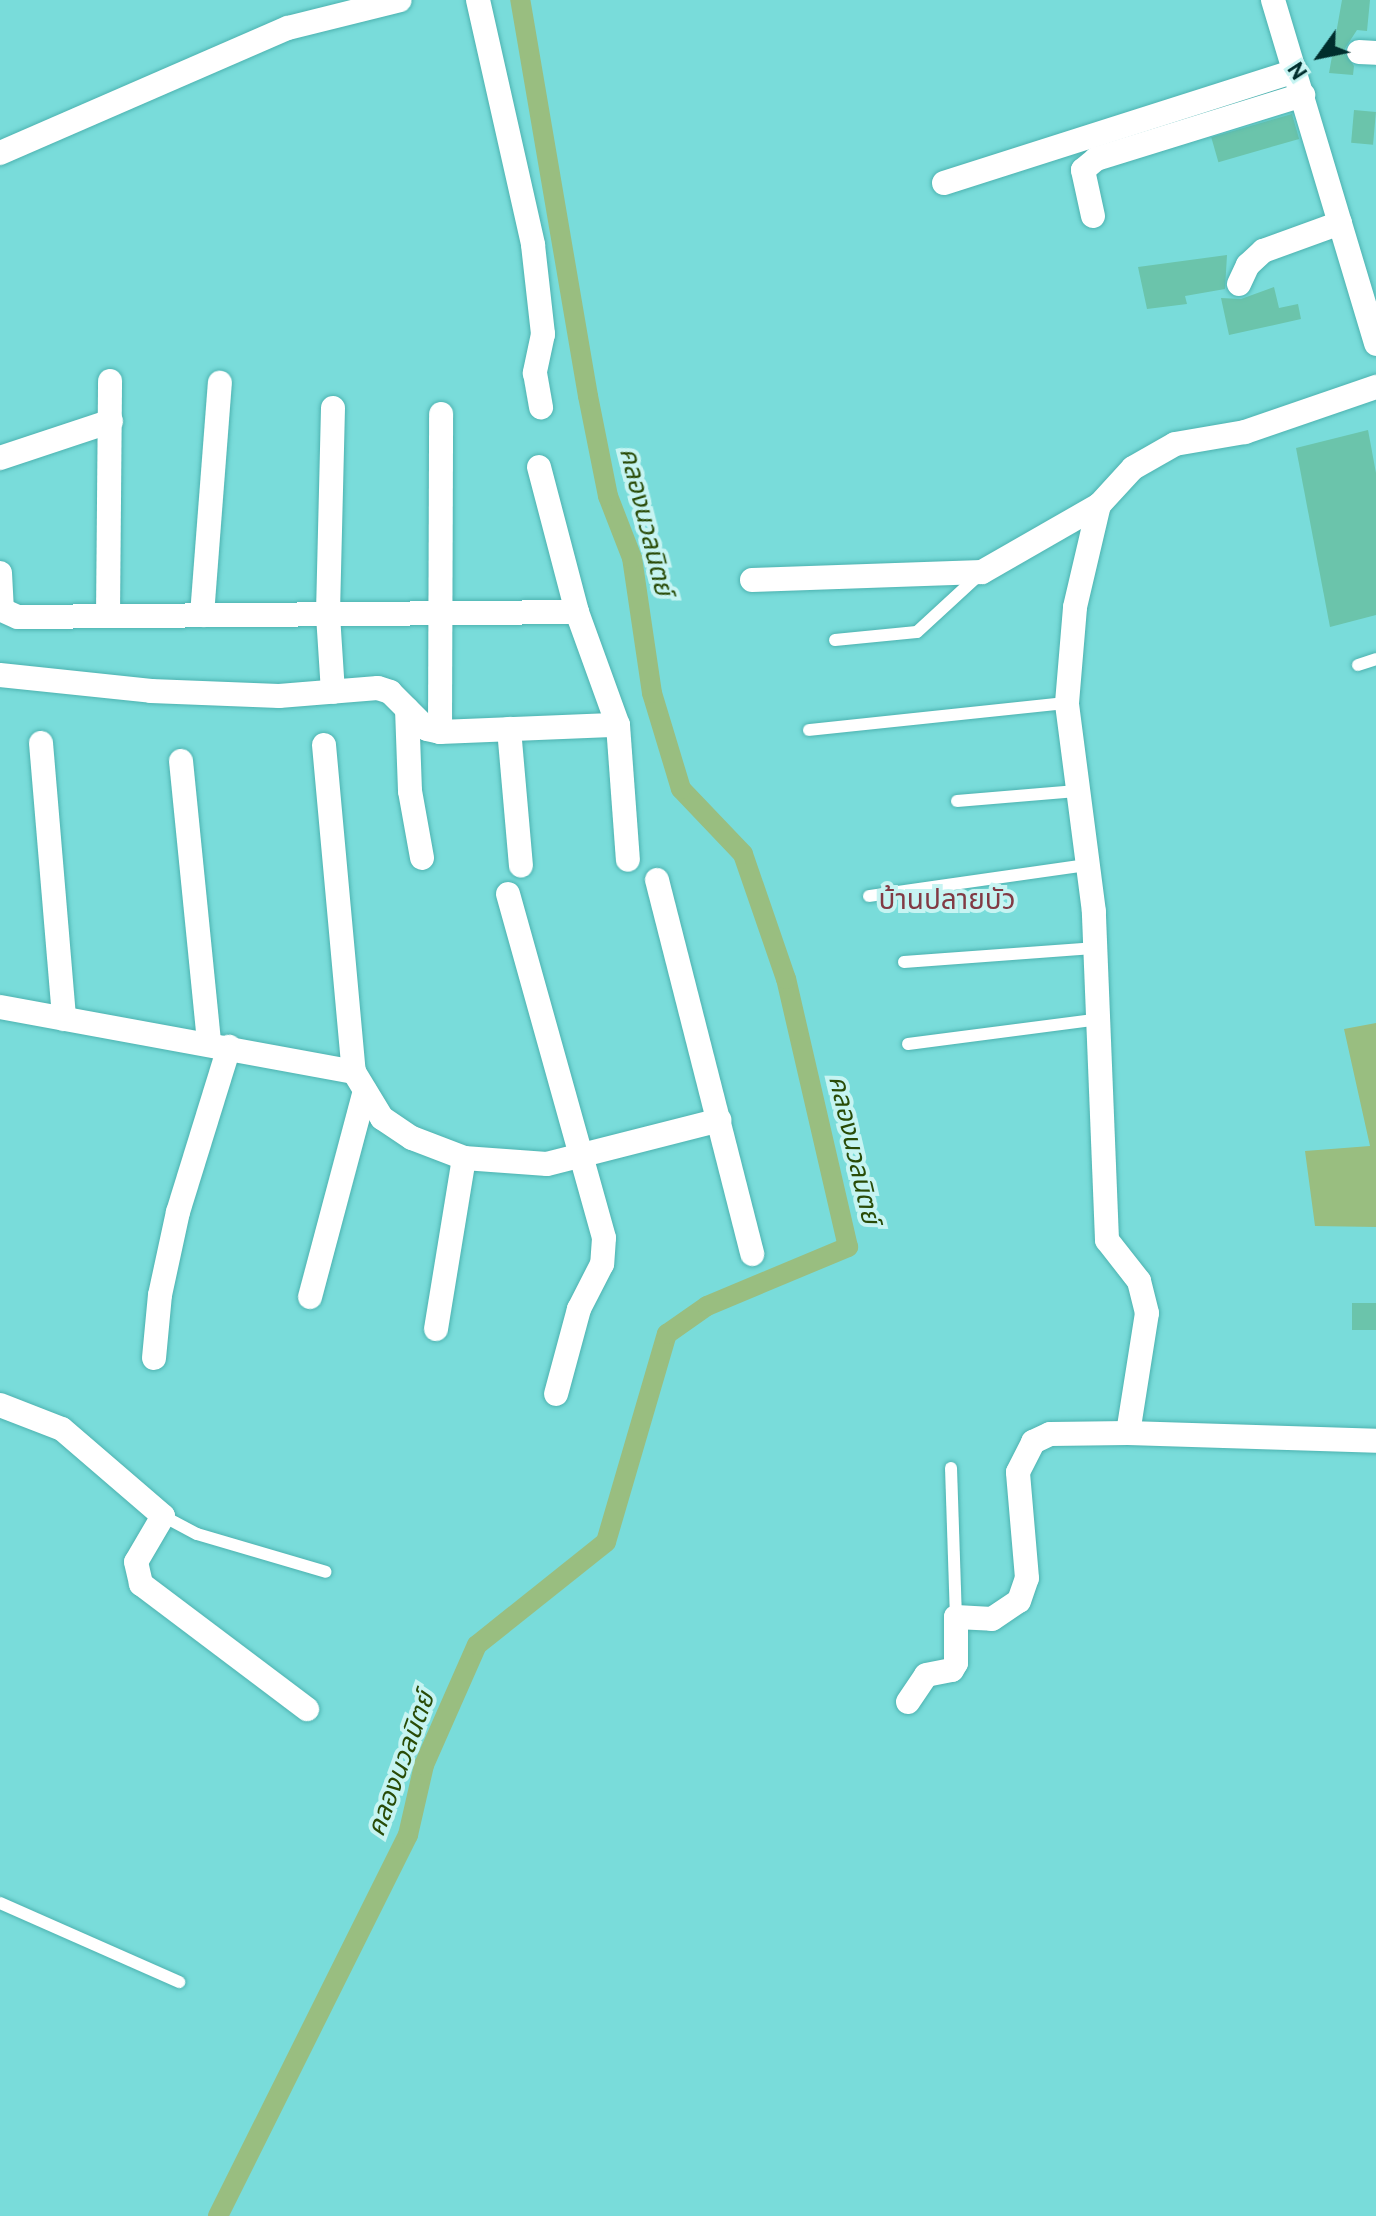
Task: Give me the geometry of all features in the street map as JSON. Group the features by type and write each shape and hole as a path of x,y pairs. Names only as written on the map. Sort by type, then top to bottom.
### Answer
{"street":[{"path":"0,153 288,28 400,0"},
{"path":"478,0 533,245 543,334 535,373 541,407"},
{"path":"1273,0 1376,344"},
{"path":"944,183 1300,83"},
{"path":"1093,216 1083,170 1096,159 1300,83"},
{"path":"1239,284 1248,265 1263,251 1340,223"},
{"path":"108,616 110,381"},
{"path":"202,615 220,383"},
{"path":"752,580 982,572 1099,505 1133,468 1175,444 1245,432 1376,387"},
{"path":"333,408 328,615 333,692"},
{"path":"440,732 441,414"},
{"path":"0,458 111,421"},
{"path":"539,467 577,612 618,725 628,860"},
{"path":"1099,505 1075,607 1067,703 1096,948 1107,1240 1139,1281 1147,1313 1128,1433"},
{"path":"0,573 2,610 8,616 577,612"},
{"path":"0,675 151,691 279,696 378,688 407,709 427,729 440,732 618,725"},
{"path":"407,709 410,791 422,858"},
{"path":"509,729 521,865"},
{"path":"41,743 64,1019"},
{"path":"310,1297 359,1082 324,745"},
{"path":"154,1358 160,1295 219,1044 181,761"},
{"path":"657,880 752,1254"},
{"path":"508,894 604,1238 602,1264 579,1309 556,1394"},
{"path":"0,1007 219,1044 359,1082 382,1118 412,1138 464,1158 510,1165 583,1157 719,1120"},
{"path":"436,1329 464,1158"},
{"path":"0,1405 71,1435 163,1516 136,1562 141,1584 307,1709"},
{"path":"908,1702 926,1675 952,1670 956,1663 956,1617 992,1619 1019,1601 1027,1578 1018,1472 1020,1459 1033,1442 1050,1434 1128,1433 1376,1441"}],"lane":[{"path":"835,640 917,632 982,572"},
{"path":"1358,665 1376,659"},
{"path":"809,730 1067,703"},
{"path":"957,801 1077,791"},
{"path":"869,896 1086,865"},
{"path":"904,962 1096,948"},
{"path":"908,1044 1101,1019"},
{"path":"951,1468 956,1617"},
{"path":"163,1516 197,1534 326,1572"},
{"path":"0,1903 179,1982"}],"shaded area":[{"path":"1376,1023 1376,1227 1315,1226 1305,1151 1370,1146 1344,1029"}],"building":[{"path":"1342,0 1370,0 1367,31 1357,30 1344,50 1354,66 1353,75 1329,73"},
{"path":"1354,110 1376,112 1373,145 1351,143"},
{"path":"1292,114 1299,139 1218,162 1211,137"},
{"path":"1227,255 1225,289 1185,296 1187,304 1147,309 1138,267"},
{"path":"1274,287 1279,308 1298,304 1301,319 1229,335 1221,298 1241,299"},
{"path":"1368,430 1376,473 1376,615 1330,627 1296,448"},
{"path":"1352,1303 1376,1303 1376,1330 1352,1330"}],"waterway":[{"name":"คลองนวลนิตย์","path":"218,2216 408,1835 424,1765 477,1645 606,1542 667,1334 707,1306 848,1247 786,979 743,854 681,789 652,693 632,558 608,496 588,396 520,0"}],"district":[{"name":"บ้านปลายบัว","path":"947,902"}]}
